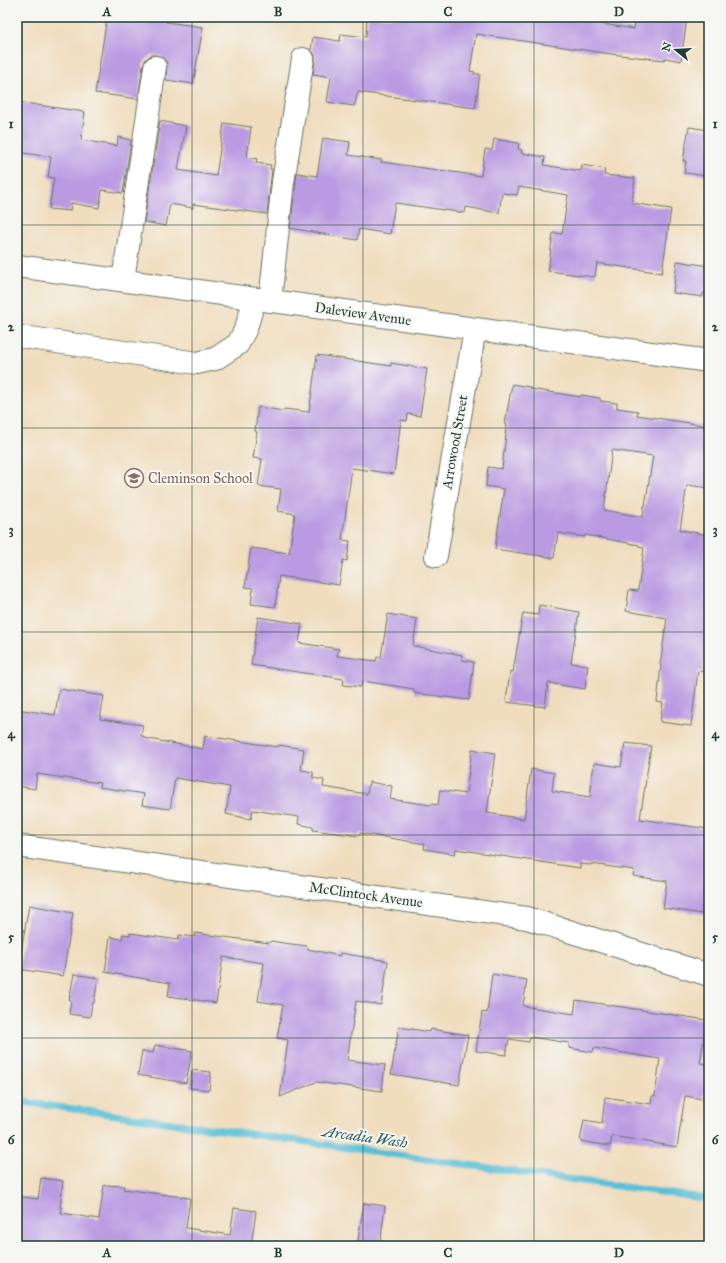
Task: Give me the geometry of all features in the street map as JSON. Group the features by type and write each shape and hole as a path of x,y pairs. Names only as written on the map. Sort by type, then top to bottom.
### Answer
{"street":[{"path":"17,336 197,363 215,359 238,344 263,300 303,59"},
{"path":"123,280 156,67"},
{"name":"Daleview Avenue","path":"17,266 709,360"},
{"name":"Arrowood Street","path":"436,556 475,329"},
{"name":"McClintock Avenue","path":"17,846 527,918 709,975"}],"building":[{"path":"107,17 166,17 166,22 203,27 193,84 166,80 167,63 162,57 151,55 146,59 143,65 138,99 95,93"},
{"path":"367,17 591,17 590,22 634,29 636,17 687,18 681,61 665,58 664,60 611,54 476,34 470,71 475,72 474,74 480,74 475,108 358,92 354,106 327,102 331,77 313,74 315,55 311,50 313,37 340,41 341,34 366,37"},
{"path":"17,102 85,112 81,140 117,146 118,137 131,140 123,193 102,190 99,208 71,203 70,211 49,209 54,178 48,177 51,157 17,152"},
{"path":"160,121 186,126 178,170 216,176 224,123 251,127 247,157 257,159 256,163 271,165 270,169 272,169 267,214 193,204 193,208 170,204 166,226 144,222"},
{"path":"689,127 709,130 709,176 684,173 686,161 683,161"},
{"path":"323,138 350,142 348,155 382,160 381,162 481,176 485,149 492,150 494,139 519,143 518,149 522,150 521,153 545,157 544,165 581,171 582,165 605,169 604,175 635,178 632,203 671,209 662,273 597,263 595,277 548,271 553,233 562,234 568,195 519,187 517,195 502,193 499,213 466,207 465,213 395,203 390,234 359,229 357,240 290,228 297,173 317,176"},
{"path":"677,261 709,266 709,294 703,293 703,297 673,293"},
{"path":"317,355 391,366 391,363 427,369 420,416 408,414 407,421 401,420 394,474 352,468 342,540 350,541 347,561 343,560 339,585 279,576 275,607 251,604 253,588 245,587 251,548 289,553 295,514 278,511 281,489 258,486 262,459 253,458 257,432 255,431 258,407 284,411 284,409 309,412"},
{"path":"512,384 530,387 530,389 581,397 581,395 600,398 600,401 617,403 617,408 638,411 637,415 709,426 709,488 687,485 680,530 709,535 709,634 703,672 698,671 691,726 660,722 663,703 657,702 660,665 667,618 626,611 629,590 638,591 644,548 639,545 585,535 585,537 558,533 554,558 495,549 504,489 486,486 488,467 502,469 507,424 505,424","holes":["612,450 653,456 643,517 604,510"]},
{"path":"539,605 579,612 571,663 588,665 585,689 548,683 545,707 506,702 510,671 513,672 523,613 538,615"},
{"path":"388,614 417,619 413,646 462,655 462,660 474,662 469,700 414,693 414,689 362,681 361,687 343,685 344,679 251,665 258,617 302,624 299,643 339,649 337,656 376,661 377,657 381,657"},
{"path":"59,689 104,696 100,719 143,725 141,736 144,736 144,738 203,749 205,736 278,747 279,745 304,749 301,770 313,772 313,778 324,780 323,787 367,794 369,782 392,786 390,799 430,805 438,805 440,790 466,794 472,749 495,753 487,813 524,819 531,769 554,773 552,791 590,797 594,763 621,767 625,743 651,746 640,819 709,829 709,915 663,908 667,881 633,876 634,870 591,864 580,864 580,868 456,849 455,854 424,849 425,844 360,833 359,836 313,830 313,827 298,824 299,817 253,810 251,819 226,814 230,787 175,778 170,809 142,805 144,794 99,787 100,783 37,774 35,789 17,786 17,709 55,715"},
{"path":"29,905 73,913 63,976 18,969"},
{"path":"130,933 178,940 179,935 195,937 195,933 269,943 271,941 307,946 308,949 340,956 340,953 388,961 381,1005 356,1001 347,1060 385,1065 382,1091 316,1082 280,1097 288,1040 277,1038 283,1005 258,1001 264,963 223,957 216,1003 168,996 170,983 105,972 110,937 122,939 123,934 130,935"},
{"path":"74,974 98,978 90,1017 69,1014 71,1001 69,1000"},
{"path":"492,974 527,980 523,1006 574,1014 576,1000 707,1020 700,1063 709,1064 703,1099 685,1096 677,1147 612,1136 610,1146 580,1141 584,1120 602,1123 605,1097 651,1104 652,1096 655,1096 660,1059 594,1048 593,1052 569,1048 569,1043 530,1037 529,1042 509,1039 506,1055 476,1051 482,1012 487,1013"},
{"path":"399,1027 430,1032 431,1029 468,1035 459,1085 391,1074"},
{"path":"155,1045 192,1051 186,1083 138,1075 142,1051 153,1053"},
{"path":"192,1070 211,1072 209,1090 190,1088"},
{"path":"41,1178 63,1181 60,1208 62,1208 61,1213 99,1219 104,1185 124,1186 123,1189 190,1198 186,1228 230,1235 234,1208 256,1211 251,1246 41,1246 17,1242 17,1196 38,1199"},
{"path":"364,1203 385,1206 380,1246 357,1246"}],"waterway":[{"name":"Arcadia Wash","path":"17,1101 709,1199"}],"place":[{"name":"Cleminson School","path":"134,478"}]}
